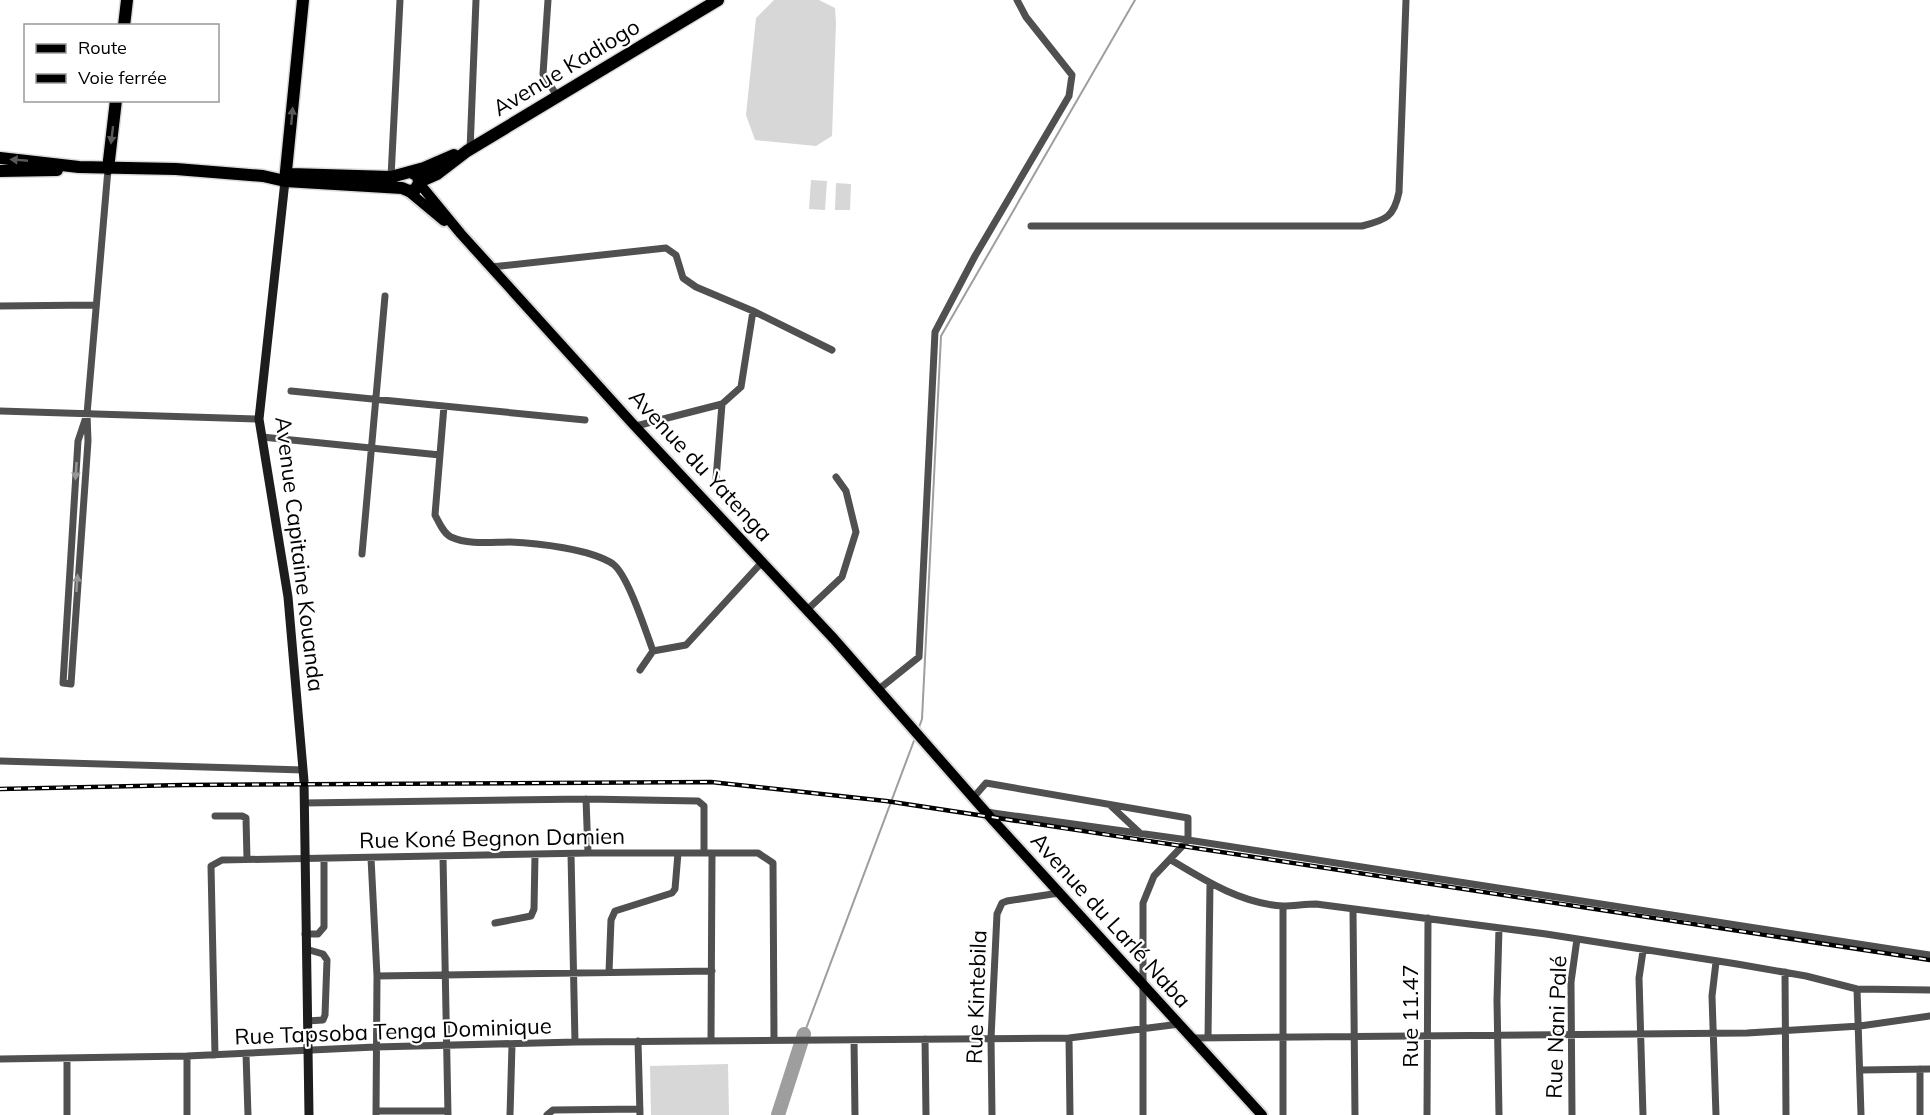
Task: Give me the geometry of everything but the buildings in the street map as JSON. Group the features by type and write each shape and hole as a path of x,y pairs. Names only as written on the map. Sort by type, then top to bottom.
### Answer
{"highway":[{"path":"124,24 127,0"},
{"name":"Avenue Capitaine Kouanda","path":"286,178 303,0"},
{"name":"Avenue Kadiogo","path":"405,190 415,189 409,178 437,174 468,151 718,0"},
{"path":"108,169 116,102"},
{"path":"0,158 108,169 176,169 405,190"},
{"path":"0,171 79,167"},
{"path":"0,179 15,171"},
{"path":"286,178 409,178"},
{"path":"405,190 399,180 409,178"}],"main road":[{"name":"Avenue du Yatenga","path":"409,178 763,561 910,724 932,752"},
{"name":"Avenue du Yatenga","path":"405,190 461,234"},
{"name":"Avenue du Larlé Naba","path":"932,752 1262,1115"}],"street":[{"path":"400,0 409,178"},
{"path":"468,151 476,0"},
{"path":"548,0 543,74 557,96"},
{"path":"879,689 919,657 935,332 975,256 1069,96 1072,75 1026,17 1017,0"},
{"path":"1031,226 1362,226 1381,221 1395,210 1399,192 1406,0"},
{"path":"87,414 78,441 63,683 71,684 88,441 87,414 108,169"},
{"name":"Avenue Capitaine Kouanda","path":"286,178 259,419 288,597 303,770 309,1115"},
{"path":"491,267 666,248 676,255 683,278 696,287 753,311 832,350"},
{"path":"362,554 385,296"},
{"path":"0,306 96,305"},
{"path":"636,426 722,404 741,387 753,311"},
{"path":"291,391 585,420"},
{"path":"716,479 722,404"},
{"path":"444,406 435,515 450,537 471,542 515,542 585,553 614,565 641,616 653,651"},
{"path":"0,411 259,419"},
{"path":"262,437 440,456"},
{"path":"807,610 842,578 856,532 846,491 836,477"},
{"path":"640,670 653,651 686,645 763,561"},
{"path":"0,761 303,770"},
{"path":"973,798 986,783 1188,818 1188,840 1154,876 1144,896 1141,981 1143,1115"},
{"path":"304,803 586,799 700,802 704,806 708,853 712,971 711,1040"},
{"path":"586,799 588,853"},
{"path":"1111,806 1140,833"},
{"path":"986,812 1188,840 1930,955"},
{"path":"215,816 246,818 247,859"},
{"name":"Rue Koné Begnon Damien","path":"215,1055 211,866 222,860 247,859 588,853 758,853 772,863 774,1039"},
{"path":"609,972 611,920 615,911 672,893 675,888 678,853"},
{"path":"571,854 575,1042"},
{"path":"495,923 531,916 534,909 534,855"},
{"path":"371,858 377,976 376,1113 448,1113 443,857"},
{"path":"305,934 318,934 324,927 324,859"},
{"path":"1171,860 1210,883 1245,897 1283,906 1316,904 1577,939 1785,972 1857,989 1930,990"},
{"path":"1208,1038 1210,883"},
{"name":"Rue Kintebila","path":"992,1115 991,1038 995,925 999,908 1007,901 1059,893"},
{"path":"1283,906 1283,1115"},
{"path":"1353,910 1355,1115"},
{"name":"Rue 11.47","path":"1427,1115 1428,918"},
{"path":"1499,928 1497,1000 1499,1115"},
{"name":"Rue Nani Palé","path":"1572,1115 1571,982 1577,939"},
{"path":"306,950 323,954 327,960 325,1015 323,1020 307,1021"},
{"path":"1643,951 1639,978 1643,1115"},
{"path":"1716,962 1712,996 1716,1115"},
{"path":"377,976 712,971"},
{"path":"1785,972 1786,1115"},
{"path":"1857,989 1860,1026 1861,1115"},
{"path":"1193,1038 1786,1032 1860,1026 1930,1016"},
{"name":"Rue Tapsoba Tenga Dominique","path":"0,1059 187,1056 375,1047 575,1042 1069,1038 1180,1024"},
{"path":"925,1038 926,1115"},
{"path":"1069,1038 1070,1115"},
{"path":"854,1040 855,1115"},
{"path":"547,1115 553,1110 640,1112 638,1041"},
{"path":"510,1115 512,1045"},
{"path":"246,1054 248,1115"},
{"path":"187,1056 187,1115"},
{"path":"67,1058 67,1115"},
{"path":"1920,1069 1920,1115"},
{"path":"1861,1070 1930,1069"}],"shaded area":[{"path":"774,0 819,0 835,8 832,136 816,146 755,140 746,115 756,18"},
{"path":"811,180 827,181 825,210 809,209"},
{"path":"836,183 851,184 850,210 835,210"},
{"path":"728,1064 729,1115 651,1115 650,1066"}],"waterway":[{"path":"918,730 922,719 941,336 1135,0"},
{"path":"804,1034 915,738"},
{"path":"778,1115 804,1034"}],"railway":[{"path":"0,789 183,785 711,782 886,801 1930,960"}]}
